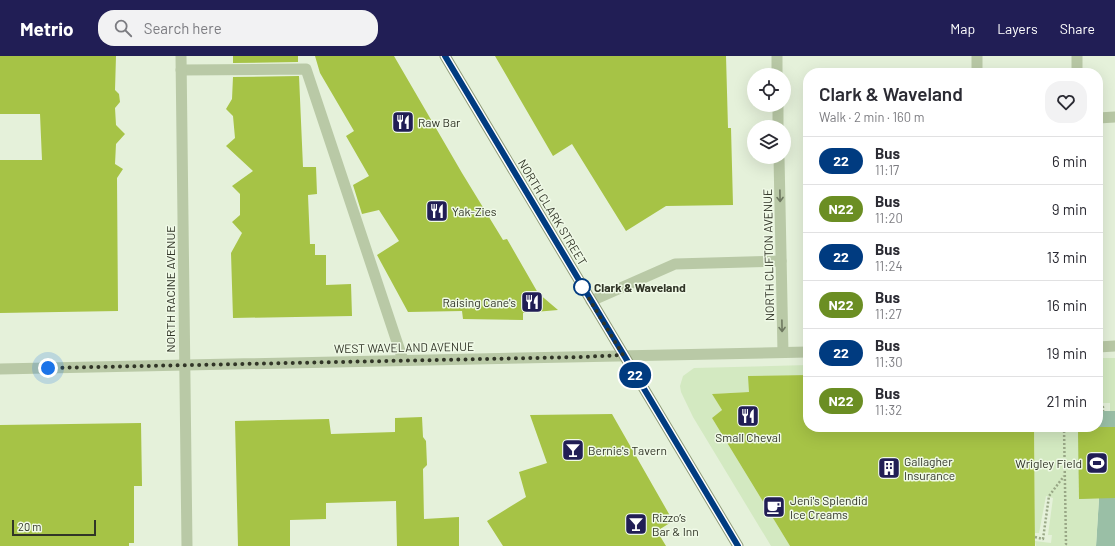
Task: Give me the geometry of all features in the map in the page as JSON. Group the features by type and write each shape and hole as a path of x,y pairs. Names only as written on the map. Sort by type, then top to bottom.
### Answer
{"main road":[{"name":"NORTH CLARK STREET","path":"445,56 590,301 738,546"}],"street":[{"name":"NORTH RACINE AVENUE","path":"181,56 187,546"},
{"path":"777,56 778,68"},
{"path":"977,56 977,68"},
{"path":"1077,56 1077,68"},
{"path":"181,70 306,69 403,360"},
{"path":"1103,118 1115,117"},
{"name":"NORTH CLIFTON AVENUE","path":"779,164 783,352"},
{"path":"590,301 675,264 781,261"},
{"path":"1103,347 1115,346"},
{"name":"WEST WAVELAND AVENUE","path":"0,369 803,352"}],"path":[{"path":"1064,432 1066,544 1064,546"},
{"path":"1035,537 1043,538 1049,496 1065,476"}],"shaded area":[{"path":"1103,358 1115,358 1115,411 1110,411 1110,403 1103,403"},
{"path":"803,365 803,375 749,376 749,392 712,394 722,410 712,418 790,546 771,546 693,417 681,392 680,386 683,376 694,368"},
{"name":"Wrigley Field","path":"1103,411 1115,411 1115,546 1096,546 1099,498 1079,499 1078,432 1103,432"},
{"path":"1034,432 1078,432 1079,499 1099,498 1096,546 1036,546 1035,541 1051,543 1052,535 1048,535 1053,498 1046,496 1039,533 1035,533"}],"building":[{"path":"0,56 116,56 115,90 119,94 120,102 115,108 116,125 125,134 116,144 115,164 123,169 117,178 118,311 0,313 0,160 42,160 40,114 0,114"},
{"path":"233,56 298,56 298,62 233,63"},
{"path":"315,56 394,56 503,240 507,239 538,293 558,310 523,313 523,320 463,319 462,311 408,312 377,255 399,241 379,210 362,214 353,185 369,176 346,136 354,131 320,73"},
{"path":"495,56 726,56 728,128 731,128 733,205 666,206 626,231 572,144 553,156"},
{"path":"299,76 303,167 316,167 317,194 308,195 310,244 315,244 315,255 326,255 326,285 351,284 352,316 233,318 231,253 242,233 232,222 240,215 240,194 232,186 253,171 226,146 235,138 233,116 226,109 232,99 233,77"},
{"name":"Gallagher Insurance","path":"803,375 803,432 1034,432 1035,546 790,546 712,418 722,410 712,394 749,392 748,376"},
{"path":"612,414 673,521 657,531 666,546 503,546 487,521 526,497 519,472 547,463 530,415"},
{"path":"422,417 423,437 426,441 427,465 423,469 424,519 459,517 459,546 397,546 396,501 326,503 326,519 290,520 290,546 238,546 235,421 329,419 331,434 395,432 395,418"},
{"path":"141,423 142,486 134,486 134,543 129,543 129,546 0,546 0,425"},
{"name":"Wrigley Field","path":"1103,427 1115,427 1115,498 1079,499 1078,432 1103,432"}],"bus line":[{"name":"22","path":"445,56 738,546"}],"place":[{"name":"Raw Bar","path":"403,122"},
{"name":"Yak-Zies","path":"437,211"},
{"name":"Clark & Waveland","path":"582,287"},
{"name":"Raising Cane's","path":"532,302"},
{"name":"Small Cheval","path":"748,416"},
{"name":"Bernie's Tavern","path":"573,450"},
{"name":"Wrigley Field","path":"1097,463"},
{"name":"Gallagher Insurance","path":"889,468"},
{"name":"Jeni's Splendid Ice Creams","path":"774,507"},
{"name":"Rizzo’s Bar & Inn","path":"636,524"}],"route":[{"path":"48,368 623,355 582,287"}]}
